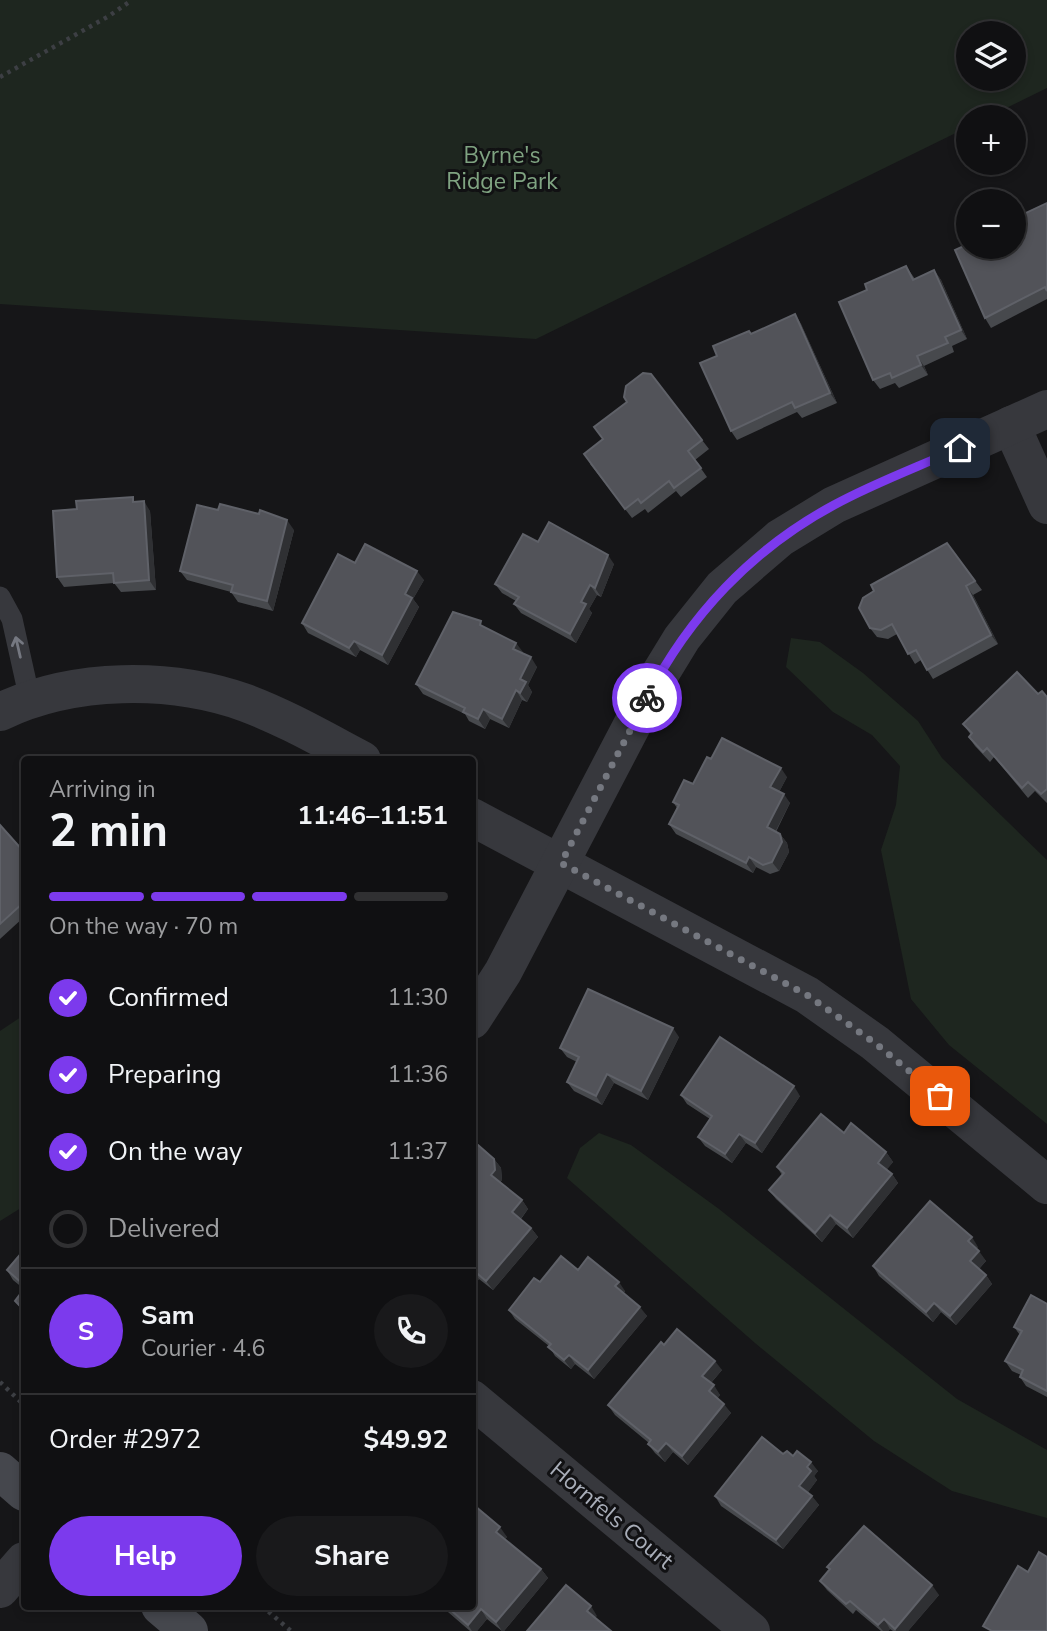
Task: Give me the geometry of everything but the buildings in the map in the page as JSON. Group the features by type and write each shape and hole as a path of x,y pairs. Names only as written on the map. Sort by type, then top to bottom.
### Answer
{"street":[{"path":"476,1014 503,972 652,687 682,638 722,588 780,538 834,505 1047,409"},
{"path":"1011,425 1047,505"},
{"path":"15,706 102,687 153,687 204,692 276,715 354,756"},
{"path":"476,819 807,995 875,1043 1047,1185"},
{"name":"Hornfels Court","path":"476,1402 751,1631"},
{"path":"0,1471 21,1489"},
{"path":"0,1589 21,1564"},
{"path":"165,1610 189,1631"}],"lane":[{"path":"0,597 12,619 15,706"}],"path":[{"path":"0,76 109,16 132,0"},
{"path":"0,1382 21,1402"},
{"path":"267,1610 291,1631"}],"green space":[{"name":"Byrne's Ridge Park","path":"0,0 1047,0 1047,88 1012,105 956,105 956,133 536,339 0,304"},
{"path":"791,638 820,642 863,673 918,721 942,758 1047,860 1047,1124 949,1045 911,999 881,850 896,805 900,766 872,735 833,712 786,667"},
{"path":"21,1017 21,1208 0,1221 0,1031"},
{"path":"599,1133 631,1145 719,1209 957,1399 1047,1450 1047,1518 952,1491 874,1441 755,1343 567,1178 580,1148"}],"way so far":[{"path":"647,698 561,863 807,995 841,1017 940,1096"}],"route":[{"path":"647,698 682,638 722,588 780,538 834,505 960,448"}]}
